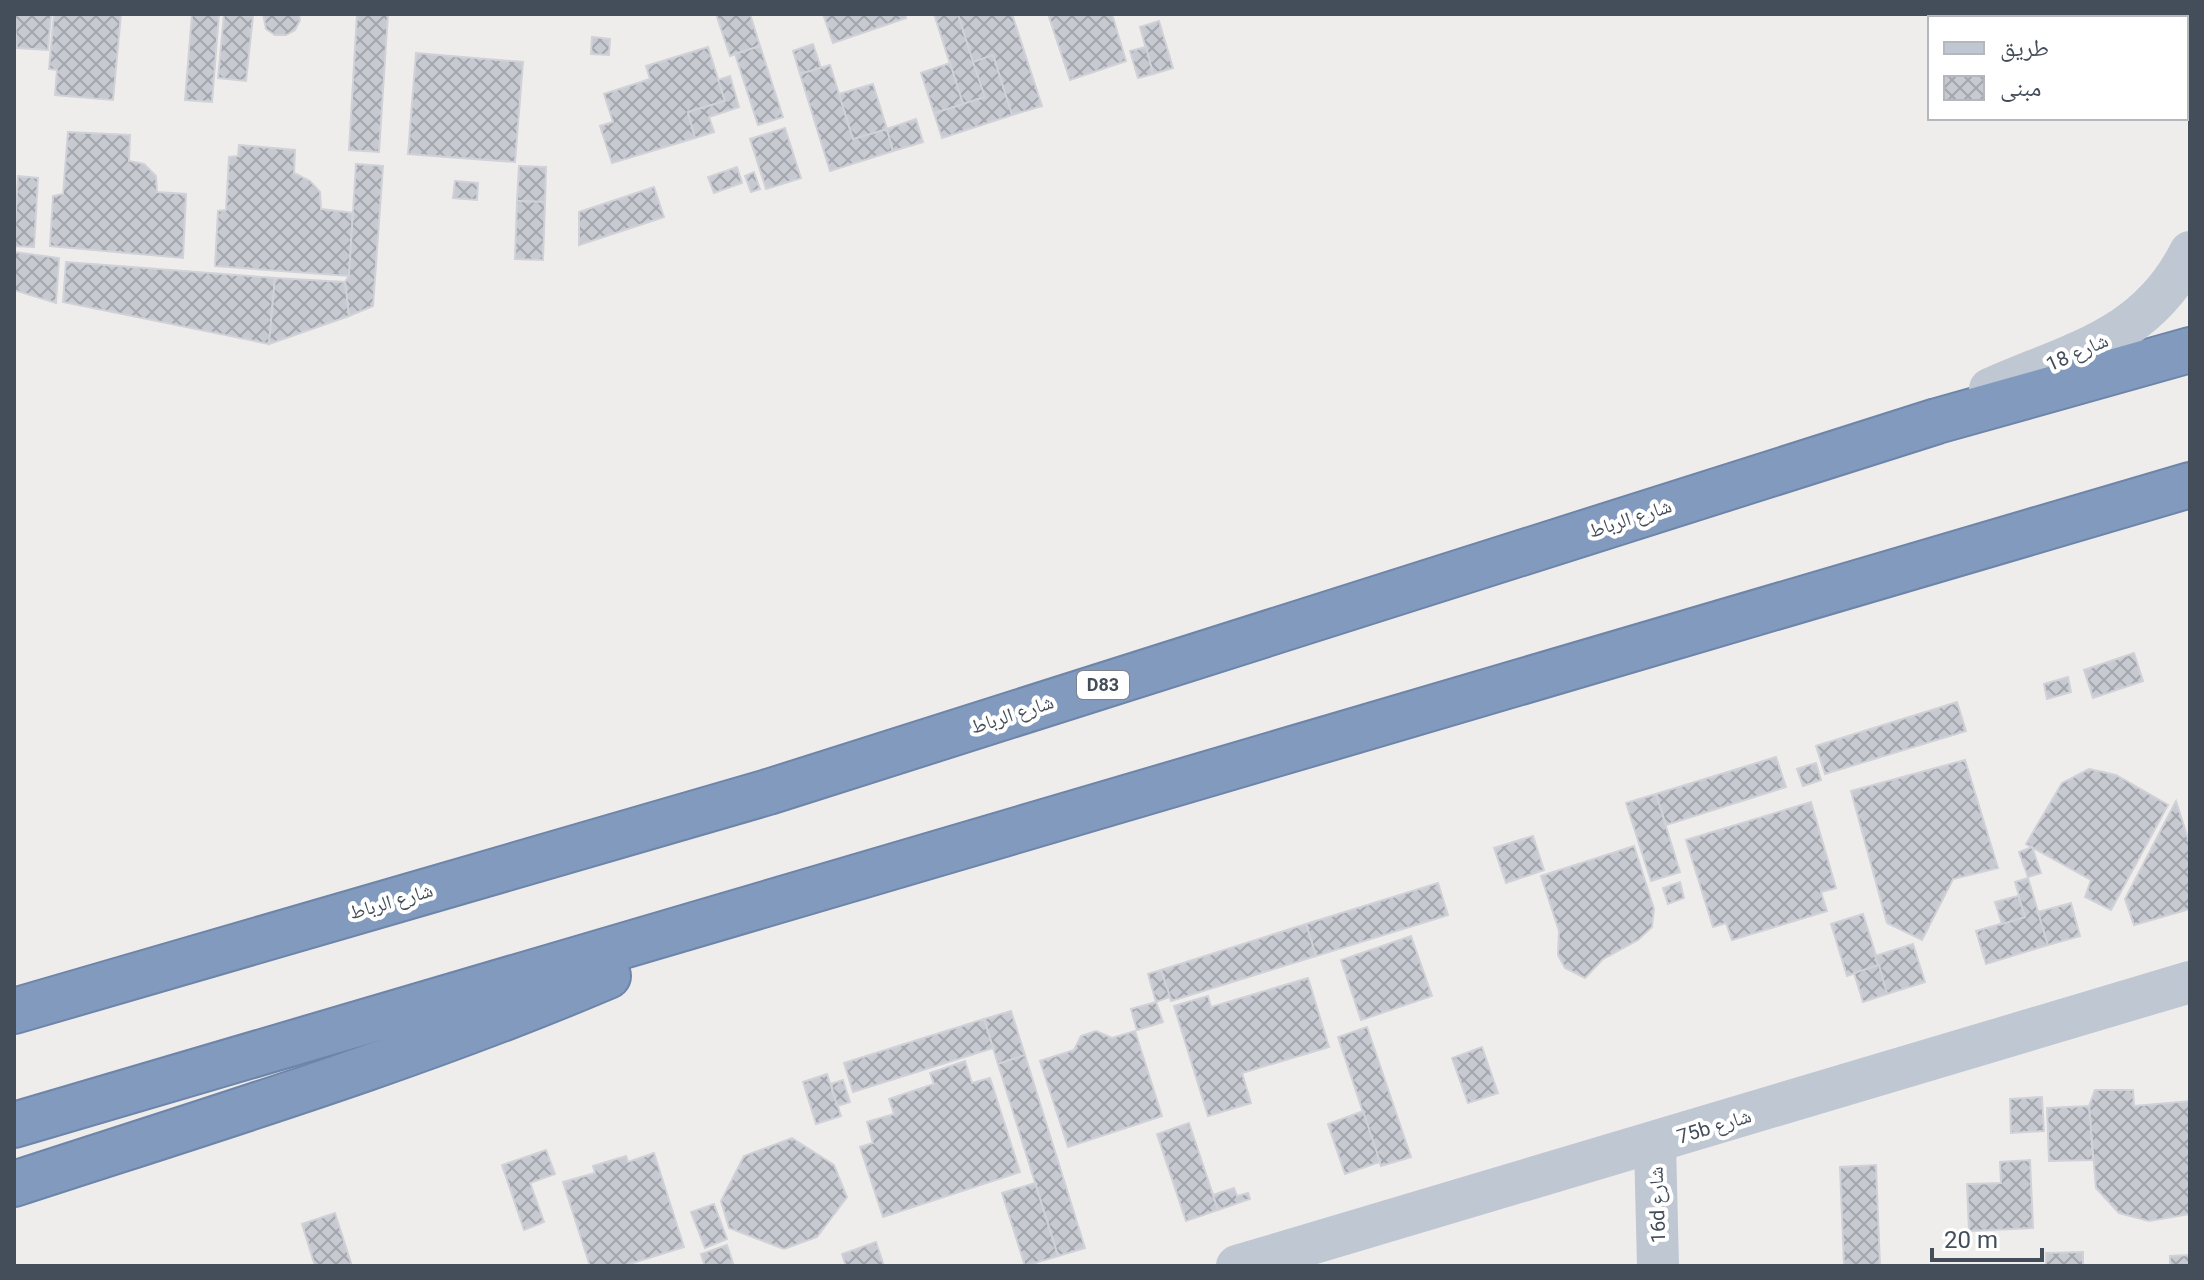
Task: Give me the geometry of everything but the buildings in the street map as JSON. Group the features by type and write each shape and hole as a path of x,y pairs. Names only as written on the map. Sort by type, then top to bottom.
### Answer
{"highway":[{"name":"شارع الرباط","path":"14,1011 768,792 1937,421 2190,350"},
{"path":"14,1125 2190,485"},
{"path":"14,1184 525,1011 793,897"}],"street":[{"name":"شارع 18","path":"1937,421 1987,390 2099,344 2137,321 2163,293 2190,252"},
{"path":"2111,507 2190,505"},
{"name":"75b شارع","path":"1237,1266 1655,1144 2190,982"},
{"name":"16d شارع","path":"1655,1144 1658,1266"},
{"path":"14,1195 89,1160"}]}
